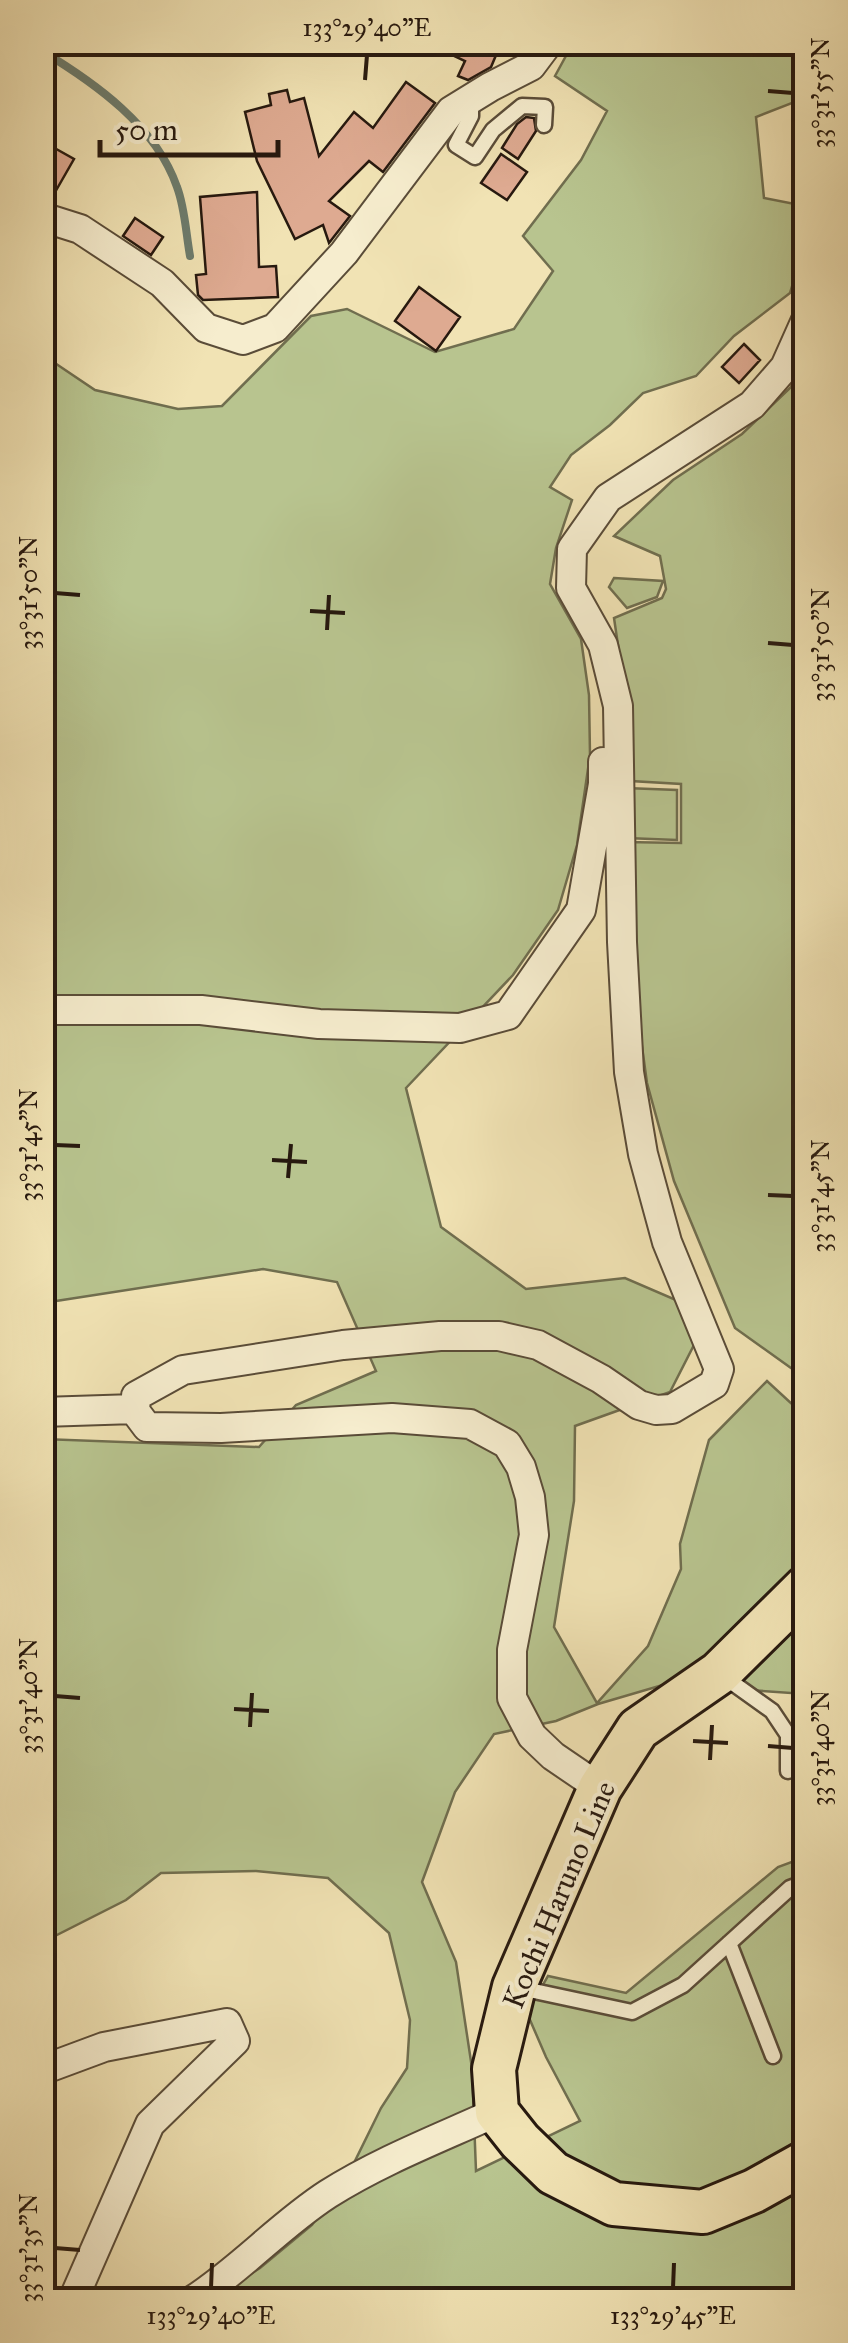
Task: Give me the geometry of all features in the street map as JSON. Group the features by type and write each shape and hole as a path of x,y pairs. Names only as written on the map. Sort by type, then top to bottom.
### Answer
{"main road":[{"name":"Kochi Haruno Line","path":"496,2112 494,2069 514,1987 600,1788 638,1729 718,1673 806,1588"},
{"path":"496,2112 553,2173 614,2204 703,2212 754,2191 806,2162"}],"street":[{"path":"42,216 80,229 162,282 206,328 243,340 275,328 344,253 451,111 531,66 549,42"},
{"path":"600,1788 553,1756 532,1736 512,1698 512,1650 534,1536 530,1497 521,1467 507,1444 470,1424 392,1418 221,1428 147,1426 135,1409 136,1396 183,1370 440,1336 499,1336 538,1345 656,1410 672,1409 714,1384 718,1369 666,1242 629,1072 622,942 618,706 603,646 570,588 572,549 608,498 752,405 784,367 806,320"},
{"path":"42,1010 201,1010 318,1024 460,1028 508,1015 581,910 604,784 603,646"},
{"path":"42,1412 135,1409"},
{"path":"42,2070 104,2047 228,2023 236,2041 150,2124 72,2300"},
{"path":"194,2300 222,2282 324,2197 357,2177 496,2112"}],"lane":[{"path":"472,98 471,116 456,145 475,158 493,130 522,106 545,107 544,126"},
{"path":"718,1673 772,1711 788,1735 788,1771"},
{"path":"514,1987 632,2012 683,1985 790,1888 806,1882"},
{"path":"729,1943 773,2056"}],"green space":[{"path":"573,43 805,43 805,98 756,117 764,198 805,206 801,256 790,293 734,336 696,376 643,393 571,455 550,487 572,500 556,548 550,584 581,639 589,695 590,755 577,845 558,910 513,975 406,1088 441,1227 526,1289 625,1278 676,1300 697,1339 670,1392 575,1426 574,1501 554,1627 597,1703 648,1646 681,1569 680,1544 709,1440 767,1381 805,1416 805,1694 666,1684 556,1721 494,1734 455,1792 422,1882 456,1962 472,2068 476,2171 580,2121 527,2013 548,1976 626,1993 778,1867 805,1857 805,2300 209,2300 260,2268 312,2225 349,2173 381,2108 407,2068 410,2020 389,1933 328,1878 256,1871 161,1873 126,1900 43,1942 43,1439 259,1447 296,1405 376,1371 337,1282 263,1269 43,1303 43,355 95,390 178,409 222,406 311,316 347,309 435,352 514,329 553,271 523,236 581,160 607,111 555,76"},
{"path":"805,347 805,1378 735,1328 674,1181 647,1083 633,981 626,842 681,843 681,784 631,781 627,706 614,618 662,598 666,589 660,556 614,536 673,480 742,434 791,387"},
{"path":"614,578 663,581 657,597 627,608 609,587"},
{"path":"625,788 677,790 677,840 626,838"}],"building":[{"path":"425,42 487,42 499,48 491,67 468,80 458,76 465,61"},
{"path":"406,82 435,103 383,172 369,161 329,201 350,216 329,243 323,225 295,239 257,161 245,112 271,105 269,94 287,90 290,102 304,98 319,156 354,112 373,128"},
{"path":"526,117 534,118 536,131 518,159 502,148"},
{"path":"42,141 74,159 50,201 42,200"},
{"path":"501,154 527,172 507,200 481,183"},
{"path":"257,192 259,267 276,266 278,297 203,300 198,295 196,275 206,274 200,197"},
{"path":"135,218 163,237 151,255 123,236"},
{"path":"419,287 460,317 436,351 395,321"},
{"path":"744,344 760,360 739,383 722,367"}],"waterway":[{"path":"42,51 122,108 154,145 180,195 190,256"}]}
